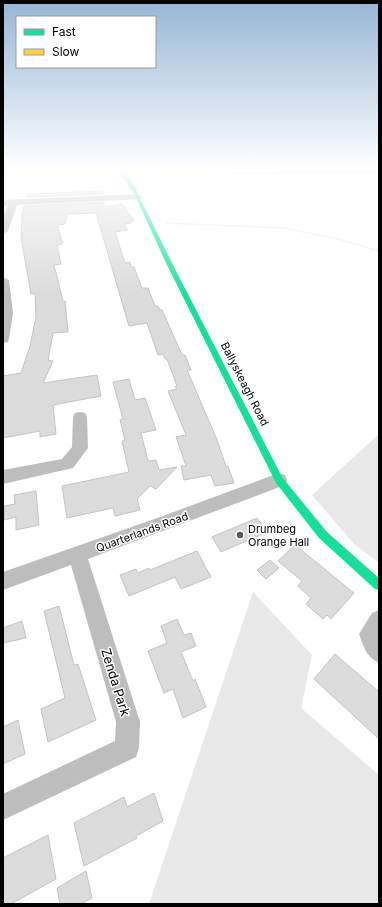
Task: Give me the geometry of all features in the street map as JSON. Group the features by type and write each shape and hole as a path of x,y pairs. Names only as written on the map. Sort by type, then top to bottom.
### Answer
{"main road":[{"name":"Ballyskeagh Road","path":"145,212 169,263 280,480 323,536 379,585"}],"street":[{"path":"3,231 10,212"},
{"path":"3,280 8,313 3,340"},
{"path":"3,477 67,464 80,448 80,417"},
{"name":"Quarterlands Road","path":"3,581 280,480"},
{"name":"Zenda Park","path":"3,807 127,748 128,722 77,555"},
{"path":"379,620 370,634 375,648 379,652"}],"path":[{"path":"151,223 284,228 338,239 379,251"}],"shaded area":[{"path":"379,434 379,563 354,544 312,495"},
{"path":"253,592 312,655 301,708 379,775 379,904 149,904"}],"building":[{"path":"22,212 128,212 134,221 124,224 127,230 115,232 125,263 130,262 131,267 134,267 142,288 148,288 155,306 158,306 160,310 162,310 182,355 185,355 191,370 187,370 234,483 215,486 211,475 184,480 181,466 186,466 176,437 186,435 168,391 177,389 175,387 177,386 167,359 165,359 163,354 158,355 147,323 129,326 96,213 67,214 65,224 57,225 63,244 57,245 61,264 54,265 63,301 65,301 68,332 53,333 48,360 53,361 43,383 97,375 101,396 53,405 56,434 40,437 40,431 3,438 3,376 21,373 30,346 36,317 35,293 31,294 21,238"},
{"path":"129,379 135,400 145,398 156,430 141,433 148,461 156,460 159,470 177,467 156,489 150,486 137,499 140,510 115,516 113,508 67,518 62,486 129,472 122,441 125,440 120,420 123,419 113,382"},
{"path":"36,491 39,525 16,530 16,517 4,520 4,506 15,504 14,495"},
{"name":"Drumbeg Orange Hall","path":"257,518 267,532 221,552 212,537"},
{"path":"295,545 354,593 331,619 327,615 323,619 306,604 311,598 298,586 302,581 278,561"},
{"path":"197,551 211,577 181,589 175,577 129,596 120,575 136,569 138,573 149,568 150,570"},
{"path":"270,560 279,568 266,579 257,570"},
{"path":"59,606 74,665 78,664 96,720 48,742 41,709 65,698 44,611"},
{"path":"177,619 184,635 191,633 196,646 181,652 193,681 195,679 206,707 183,718 173,689 164,693 148,651 167,643 161,626"},
{"path":"22,621 26,638 3,643 3,628"},
{"path":"335,654 379,692 379,739 314,679"},
{"path":"18,720 25,754 3,764 3,727"},
{"path":"154,793 163,821 136,836 137,838 84,866 74,823 124,797 127,807"},
{"path":"48,835 56,879 11,904 3,904 3,858"},
{"path":"86,871 92,898 81,904 60,904 57,888"}],"traffic: fast":[{"path":"145,212 279,480 323,535 379,585"}],"place":[{"name":"Drumbeg Orange Hall","path":"240,535"}]}
